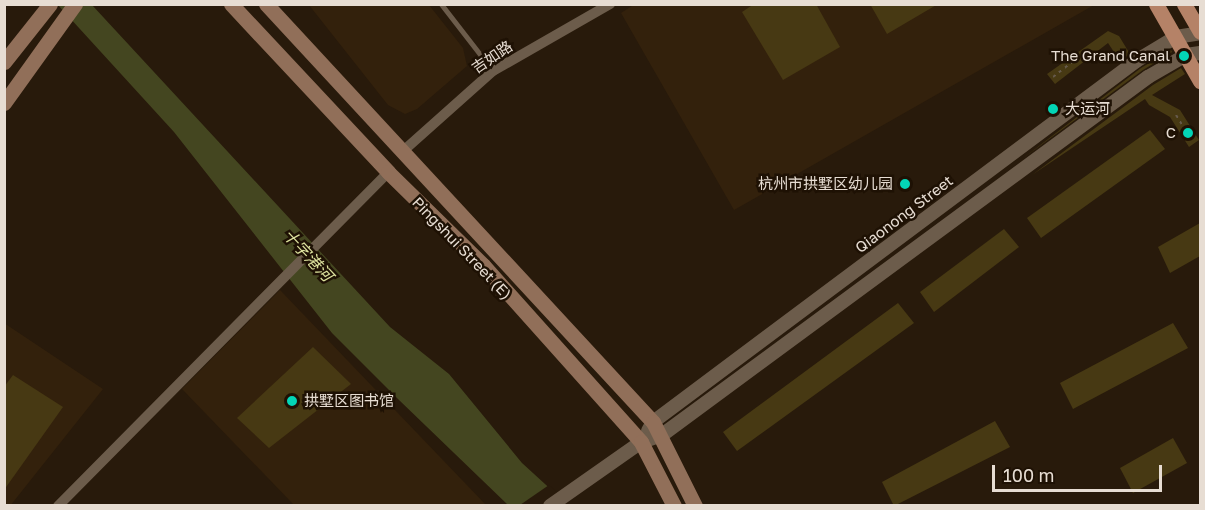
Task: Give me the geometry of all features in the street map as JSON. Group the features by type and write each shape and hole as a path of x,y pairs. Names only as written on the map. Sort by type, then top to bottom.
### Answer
{"main road":[{"path":"4,103 75,4"},
{"name":"Pingshui Street (E)","path":"231,4 388,172 483,265 641,442 674,506"},
{"name":"Pingshui Street (E)","path":"266,4 653,422 662,435 695,506"},
{"path":"1156,4 1176,37 1193,54 1200,81"},
{"path":"1184,4 1200,33"},
{"path":"4,62 48,6"}],"street":[{"name":"吉如路","path":"402,152 493,71 610,4"},
{"name":"Qiaonong Street","path":"641,442 653,422 1126,68 1176,37 1200,33"},
{"name":"Qiaonong Street","path":"550,506 641,442 662,435 1148,77 1193,54"},
{"path":"58,506 388,172"}],"lane":[{"path":"441,4 493,71"}],"path":[{"path":"1053,77 1080,56"},
{"path":"1176,115 1191,139"}],"shaded area":[{"path":"635,4 1094,5 734,210 621,13"},
{"path":"309,5 429,5 463,48 467,66 417,109 405,114 388,105"},
{"path":"280,290 486,505 294,505 182,389"},
{"path":"4,323 103,389 10,506 4,505"}],"water":[{"name":"十字港河","path":"58,5 92,5 390,327 449,374 522,463 568,505 508,505 399,400 332,333 174,132"}],"pier":[{"path":"549,485 571,506 520,505"}],"building":[{"path":"754,4 816,4 840,47 783,80 742,12"},
{"path":"870,4 938,4 887,34"},
{"path":"1108,31 1119,36 1130,54 1120,61 1108,43 1055,84 1047,74"},
{"path":"1171,50 1172,52 1143,70 1022,159 1141,68"},
{"path":"1181,68 1185,74 1152,95 1180,110 1199,140 1189,147 1170,117 1149,105 1145,99 1032,175 1153,85"},
{"path":"1150,130 1165,149 1041,238 1027,218"},
{"path":"1200,223 1200,256 1170,273 1158,247"},
{"path":"1004,229 1019,247 934,312 920,292"},
{"path":"898,303 914,323 737,451 723,432"},
{"path":"1173,323 1188,348 1073,409 1060,383"},
{"name":"拱墅区图书馆","path":"313,347 351,384 269,448 237,418"},
{"path":"13,375 63,407 4,490 4,387"},
{"path":"995,421 1010,447 894,506 882,482"},
{"path":"1173,438 1187,463 1133,493 1120,468"}],"place":[{"name":"The Grand Canal","path":"1184,56"},
{"name":"大运河","path":"1053,109"},
{"name":"C","path":"1188,133"},
{"name":"杭州市拱墅区幼儿园","path":"905,184"},
{"name":"拱墅区图书馆","path":"292,401"}]}
